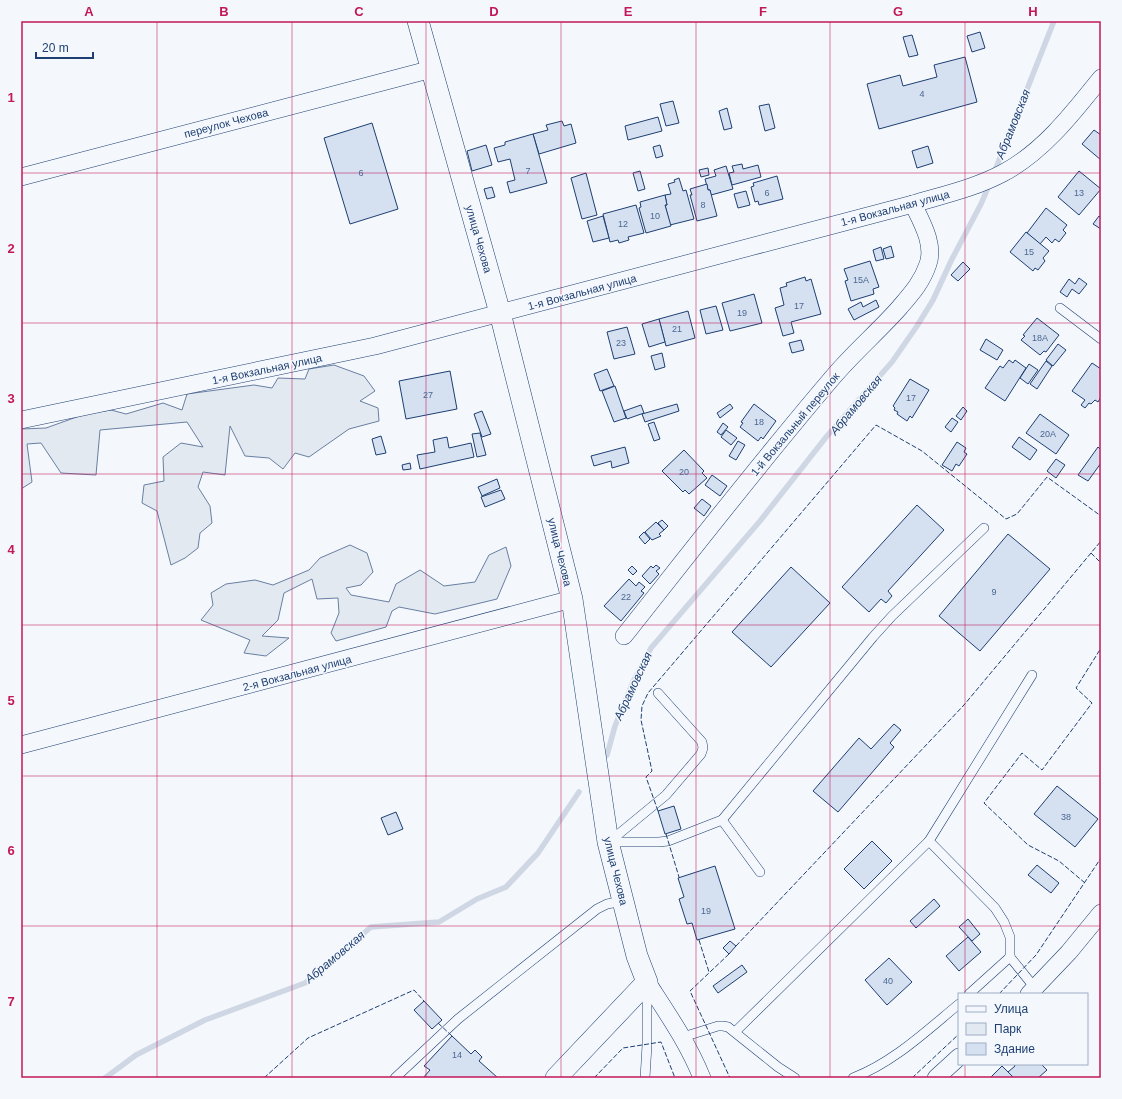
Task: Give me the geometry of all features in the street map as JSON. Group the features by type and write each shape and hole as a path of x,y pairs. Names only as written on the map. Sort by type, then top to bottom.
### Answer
{"street":[{"name":"улица Чехова","path":"418,21 500,313 572,599 608,842 637,956 647,982 683,1037 696,1061 702,1078"},
{"name":"переулок Чехова","path":"21,177 432,69"},
{"name":"1-я Вокзальная улица","path":"21,420 374,346 913,204 986,181 1019,163 1037,149 1060,126 1101,78"},
{"name":"1-й Вокзальный переулок","path":"624,636 806,409 835,375 889,319 918,286 929,262 930,251 928,237 913,204"},
{"name":"2-я Вокзальная улица","path":"21,745 572,599"},
{"path":"1032,991 1069,952 1101,912"},
{"path":"556,1078 647,982"},
{"path":"936,1078 958,1058"}],"lane":[{"path":"1060,308 1101,339"},
{"path":"608,842 668,841 722,820 892,616 984,528"},
{"path":"735,1032 929,842 1032,675"},
{"path":"608,842 666,795 701,754 703,748 702,742 658,693"},
{"path":"722,820 760,872"},
{"path":"929,842 995,908 1004,922 1010,936 1010,957 1032,991"},
{"path":"396,1078 458,1019 598,909 607,904 623,901"},
{"path":"971,993 1010,957"},
{"path":"645,1078 647,1045 647,982"},
{"path":"853,1078 872,1070 901,1051 958,1005"},
{"path":"683,1037 723,1026 735,1032 778,1067 795,1078"}],"green space":[{"path":"334,365 364,376 375,391 360,401 378,408 379,421 349,429 309,457 295,453 283,469 269,458 245,456 230,426 225,475 203,472 198,487 210,506 212,523 200,533 198,548 185,558 171,565 157,511 142,503 144,485 164,481 163,457 181,443 203,447 187,422 100,430 96,475 61,473 41,443 27,444 32,482 21,489 21,429 46,428 85,414 111,410 126,414 163,403 182,410 187,394 254,385 272,388 278,378 305,379 309,369"},
{"path":"350,545 367,553 373,572 361,585 346,588 351,595 389,602 396,584 420,570 444,586 475,582 489,555 506,547 511,566 497,599 435,614 399,607 392,611 386,627 336,641 331,633 339,613 338,598 317,599 312,579 284,593 278,620 262,636 289,638 266,656 244,653 250,640 201,620 213,605 211,593 226,584 255,580 273,585 309,570 320,558"}],"building":[{"path":"980,32 985,48 972,52 967,36"},
{"path":"912,35 918,55 909,57 903,37"},
{"path":"965,57 977,102 879,129 867,84 900,75 903,86 937,77 934,65"},
{"path":"673,101 679,123 666,126 660,104"},
{"path":"769,104 775,128 765,131 759,106"},
{"path":"727,108 732,128 724,130 719,111"},
{"path":"658,117 662,131 628,140 625,126"},
{"path":"562,121 564,126 571,124 576,143 539,154 533,134 548,130 546,125"},
{"path":"372,123 398,209 350,224 324,138"},
{"path":"1094,130 1101,135 1101,160 1082,144"},
{"path":"533,134 547,183 510,193 507,182 515,180 510,159 498,162 494,148 505,145 505,142"},
{"path":"486,145 492,165 472,171 467,151"},
{"path":"660,145 663,156 656,158 653,147"},
{"path":"928,146 933,163 917,168 912,151"},
{"path":"742,164 743,169 758,165 761,177 732,185 729,173 734,172 732,166"},
{"path":"726,166 733,189 711,195 705,179 716,176 714,170"},
{"path":"708,168 709,175 701,177 699,170"},
{"path":"640,171 645,189 638,191 633,173"},
{"path":"1079,171 1101,189 1079,215 1058,197"},
{"path":"586,173 597,215 582,219 571,178"},
{"path":"777,176 783,199 759,205 758,201 755,202 751,187 754,186 753,183"},
{"path":"679,178 683,191 686,190 694,219 670,225 665,205 667,205 665,195 671,194 668,184 675,182 674,180"},
{"path":"707,184 717,216 697,221 690,195 692,195 690,189"},
{"path":"492,187 495,197 487,199 484,189"},
{"path":"746,191 750,205 738,208 734,194"},
{"path":"665,195 667,205 665,205 671,226 646,233 639,208 641,207 640,202"},
{"path":"636,205 644,233 628,237 629,240 619,243 618,240 610,242 603,214"},
{"path":"1046,208 1067,225 1063,230 1066,233 1059,242 1055,239 1052,243 1046,237 1040,244 1027,233"},
{"path":"603,216 609,238 593,242 587,221"},
{"path":"1099,216 1101,218 1101,229 1093,224"},
{"path":"1026,232 1049,251 1043,258 1045,261 1038,270 1035,268 1033,271 1010,252"},
{"path":"891,246 894,257 886,259 883,249"},
{"path":"881,247 884,259 876,261 873,250"},
{"path":"870,261 879,287 873,289 874,294 851,301 845,281 848,280 844,269"},
{"path":"963,262 970,269 958,281 951,275"},
{"path":"805,277 806,281 811,279 821,314 791,322 794,333 783,336 775,308 784,305 780,288 787,286 786,283"},
{"path":"1079,278 1087,284 1079,294 1072,289 1067,297 1060,292 1069,279 1075,284"},
{"path":"754,294 762,323 730,331 722,303"},
{"path":"876,300 879,307 854,320 848,309 861,302 863,307"},
{"path":"716,306 723,330 706,334 700,310"},
{"path":"688,311 695,338 666,346 659,319"},
{"path":"1037,318 1059,335 1046,352 1044,351 1040,355 1021,340 1025,336 1023,335"},
{"path":"659,319 665,342 649,347 642,324"},
{"path":"627,327 635,354 614,359 607,332"},
{"path":"986,339 1003,350 997,360 980,350"},
{"path":"801,340 804,350 792,353 789,343"},
{"path":"1058,344 1066,350 1053,366 1046,360"},
{"path":"662,353 665,367 655,370 651,356"},
{"path":"1009,360 1013,363 1015,360 1026,368 1005,401 985,388 1000,366 1003,368"},
{"path":"1046,361 1052,366 1037,389 1030,384"},
{"path":"1092,363 1101,369 1101,397 1098,402 1095,400 1091,404 1089,403 1085,408 1081,405 1085,400 1072,391"},
{"path":"1029,364 1038,370 1028,384 1020,378"},
{"path":"607,369 614,386 600,391 594,374"},
{"path":"450,371 457,409 406,419 399,381"},
{"path":"910,379 929,390 912,418 910,416 907,421 897,414 898,412 894,410 895,408 893,406"},
{"path":"615,386 626,418 614,422 602,391"},
{"path":"677,404 679,411 645,422 642,414"},
{"path":"730,404 733,408 720,418 717,413"},
{"path":"754,404 776,421 763,439 761,437 758,441 740,427 743,423 741,422"},
{"path":"641,405 644,413 627,419 624,411"},
{"path":"963,407 967,411 961,420 956,416"},
{"path":"482,411 491,434 482,437 474,414"},
{"path":"1040,414 1069,435 1056,454 1026,433"},
{"path":"952,418 958,422 951,432 945,427"},
{"path":"654,422 660,439 654,441 648,424"},
{"path":"723,423 728,427 721,435 717,432"},
{"path":"726,430 737,438 731,445 721,437"},
{"path":"480,433 486,455 477,457 472,434"},
{"path":"381,436 386,453 376,455 372,439"},
{"path":"447,437 449,448 471,443 474,457 420,469 417,455 435,452 433,440"},
{"path":"1019,437 1037,450 1030,460 1012,447"},
{"path":"738,441 745,445 736,460 729,456"},
{"path":"957,442 966,448 964,452 967,454 959,466 956,464 952,471 942,465"},
{"path":"625,447 629,463 612,468 611,461 594,466 591,456"},
{"path":"1098,447 1101,450 1101,463 1088,481 1078,475"},
{"path":"684,450 704,471 702,473 707,478 689,494 685,490 683,492 662,471"},
{"path":"1056,459 1065,465 1056,478 1047,471"},
{"path":"410,463 411,469 403,470 402,465"},
{"path":"712,475 727,486 720,496 705,485"},
{"path":"497,479 500,488 482,496 478,487"},
{"path":"501,490 505,499 485,507 481,497"},
{"path":"702,499 711,506 704,516 694,508"},
{"path":"917,505 944,530 888,591 892,596 886,603 881,599 869,612 842,587"},
{"path":"662,520 668,526 664,530 658,523"},
{"path":"656,522 664,530 659,534 661,536 652,540 645,532"},
{"path":"644,532 650,539 645,544 639,537"},
{"path":"1008,534 1050,569 980,651 939,616"},
{"path":"656,565 660,568 656,571 659,574 650,584 642,576 651,566 653,568"},
{"path":"632,566 637,571 633,575 628,570"},
{"path":"791,567 830,603 771,667 732,632"},
{"path":"629,579 636,586 639,582 645,587 641,591 644,593 621,621 604,606"},
{"path":"894,724 901,730 890,743 894,747 838,812 813,791 859,738 871,749"},
{"path":"1057,786 1098,819 1075,847 1034,814"},
{"path":"674,806 681,829 665,834 658,811"},
{"path":"396,812 403,829 388,835 381,818"},
{"path":"872,841 892,861 864,889 844,869"},
{"path":"1037,865 1059,883 1051,893 1028,875"},
{"path":"715,866 735,929 697,940 692,923 687,924 679,899 684,897 678,878"},
{"path":"934,899 940,906 916,928 910,921"},
{"path":"968,919 980,934 972,941 959,927"},
{"path":"968,937 981,952 959,971 946,956"},
{"path":"730,941 736,946 729,954 723,948"},
{"path":"889,958 912,982 887,1005 865,980"},
{"path":"742,965 747,972 718,993 713,986"},
{"path":"424,1001 442,1020 432,1029 414,1010"},
{"path":"452,1036 471,1054 475,1050 482,1057 479,1061 498,1078 423,1078 430,1070 424,1066"},
{"path":"1042,1065 1047,1070 1038,1078 1014,1078 1008,1072 1015,1066"},
{"path":"1002,1066 1014,1078 990,1078"}],"waterway":[{"name":"Абрамовская","path":"994,173 1054,21"},
{"name":"Абрамовская","path":"607,755 615,726 633,682 651,648 760,521 827,436 892,362 933,300 990,183"},
{"name":"Абрамовская","path":"105,1078 136,1055 205,1020 305,983 371,927 439,922 477,899 506,887 538,853 579,792"}],"fence":[{"path":"658,811 646,777 652,771 641,720 642,706 648,693 876,425 922,451 1006,519 1017,514 1047,477 1101,516"},
{"path":"736,946 964,705 1101,541"},
{"path":"1091,553 1101,563"},
{"path":"1085,883 1059,861 1028,845 984,803 1022,753 1042,770 1092,703 1076,688 1101,648"},
{"path":"666,834 679,877"},
{"path":"1000,993 1036,955 1101,858"},
{"path":"699,940 709,972"},
{"path":"729,954 690,991 730,1078"},
{"path":"264,1078 308,1038 414,990 424,1001"},
{"path":"438,1023 452,1036"},
{"path":"912,1078 958,1035"},
{"path":"594,1078 623,1048 661,1042 675,1078"}]}
